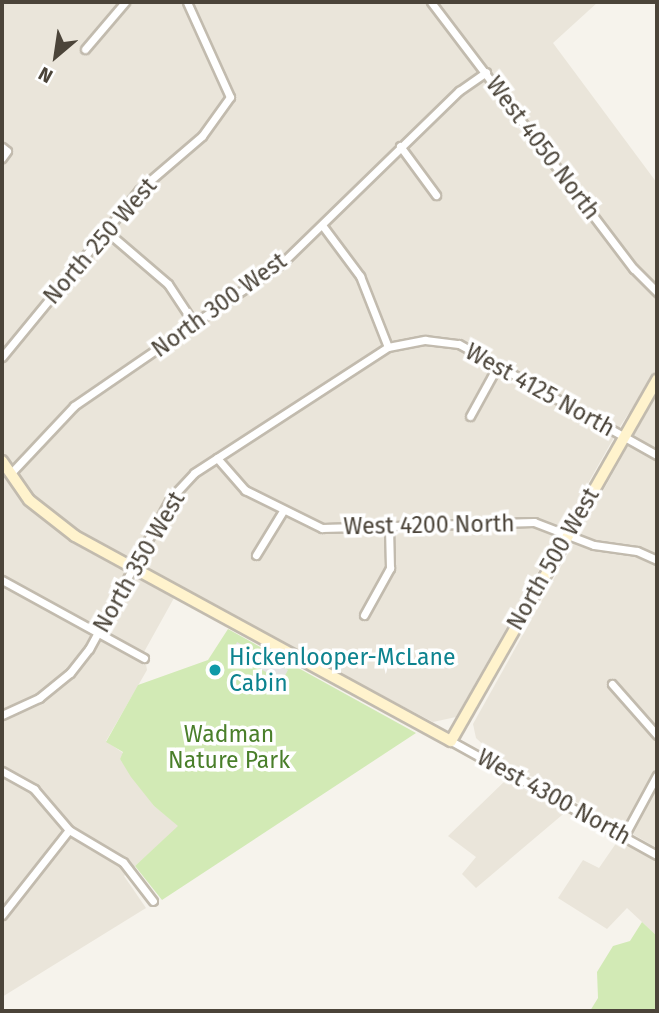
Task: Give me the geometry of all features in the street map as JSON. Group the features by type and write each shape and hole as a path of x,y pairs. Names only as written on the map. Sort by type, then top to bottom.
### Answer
{"street":[{"path":"85,49 125,2"},
{"name":"North 250 West","path":"2,356 139,190 202,136 230,97 187,2"},
{"name":"West 4050 North","path":"431,2 634,269 657,292"},
{"name":"North 300 West","path":"10,474 74,406 249,290 322,225 459,91 486,72"},
{"path":"400,146 436,195"},
{"path":"322,225 360,276 388,346"},
{"path":"105,230 168,284 195,325"},
{"name":"West 4125 North","path":"388,346 440,340 459,344 657,455"},
{"name":"North 350 West","path":"2,715 38,698 70,673 98,632 170,499 217,458 388,346"},
{"path":"470,416 498,365"},
{"name":"North 500 West","path":"451,741 657,380"},
{"name":"West 4200 North","path":"217,458 245,490 322,528 534,522 568,532 594,545 637,551 657,561"},
{"path":"2,461 50,520 132,568 451,741"},
{"path":"256,555 283,511"},
{"path":"364,615 390,568 389,526"},
{"path":"2,580 144,658"},
{"path":"612,684 657,735"},
{"name":"West 4300 North","path":"451,741 657,855"},
{"path":"2,771 34,789 69,830 123,862 153,901"},
{"path":"624,836 657,775"},
{"path":"2,915 69,830"}],"shaded area":[{"path":"2,2 598,2 553,43 657,183 657,370 621,425 456,717 433,722 179,589 144,652 147,670 106,741 123,753 120,759 154,806 179,826 124,876 146,908 2,997"},
{"path":"657,394 657,848 494,755 476,738 473,724"},
{"path":"237,642 288,670 282,681 232,653"},
{"path":"507,779 568,810 476,888 462,874 476,857 448,836"},
{"path":"619,839 657,860 657,936 627,908 607,929 558,898 583,860 599,868"}],"green space":[{"name":"Wadman Nature Park","path":"228,629 416,733 162,900 135,866 178,826 154,806 131,777 120,759 123,752 106,742 138,685 208,660"},
{"path":"642,922 657,936 657,1011 590,1011 598,998 597,972 613,946 630,941"}],"place":[{"name":"Hickenlooper-McLane Cabin","path":"215,670"}]}
